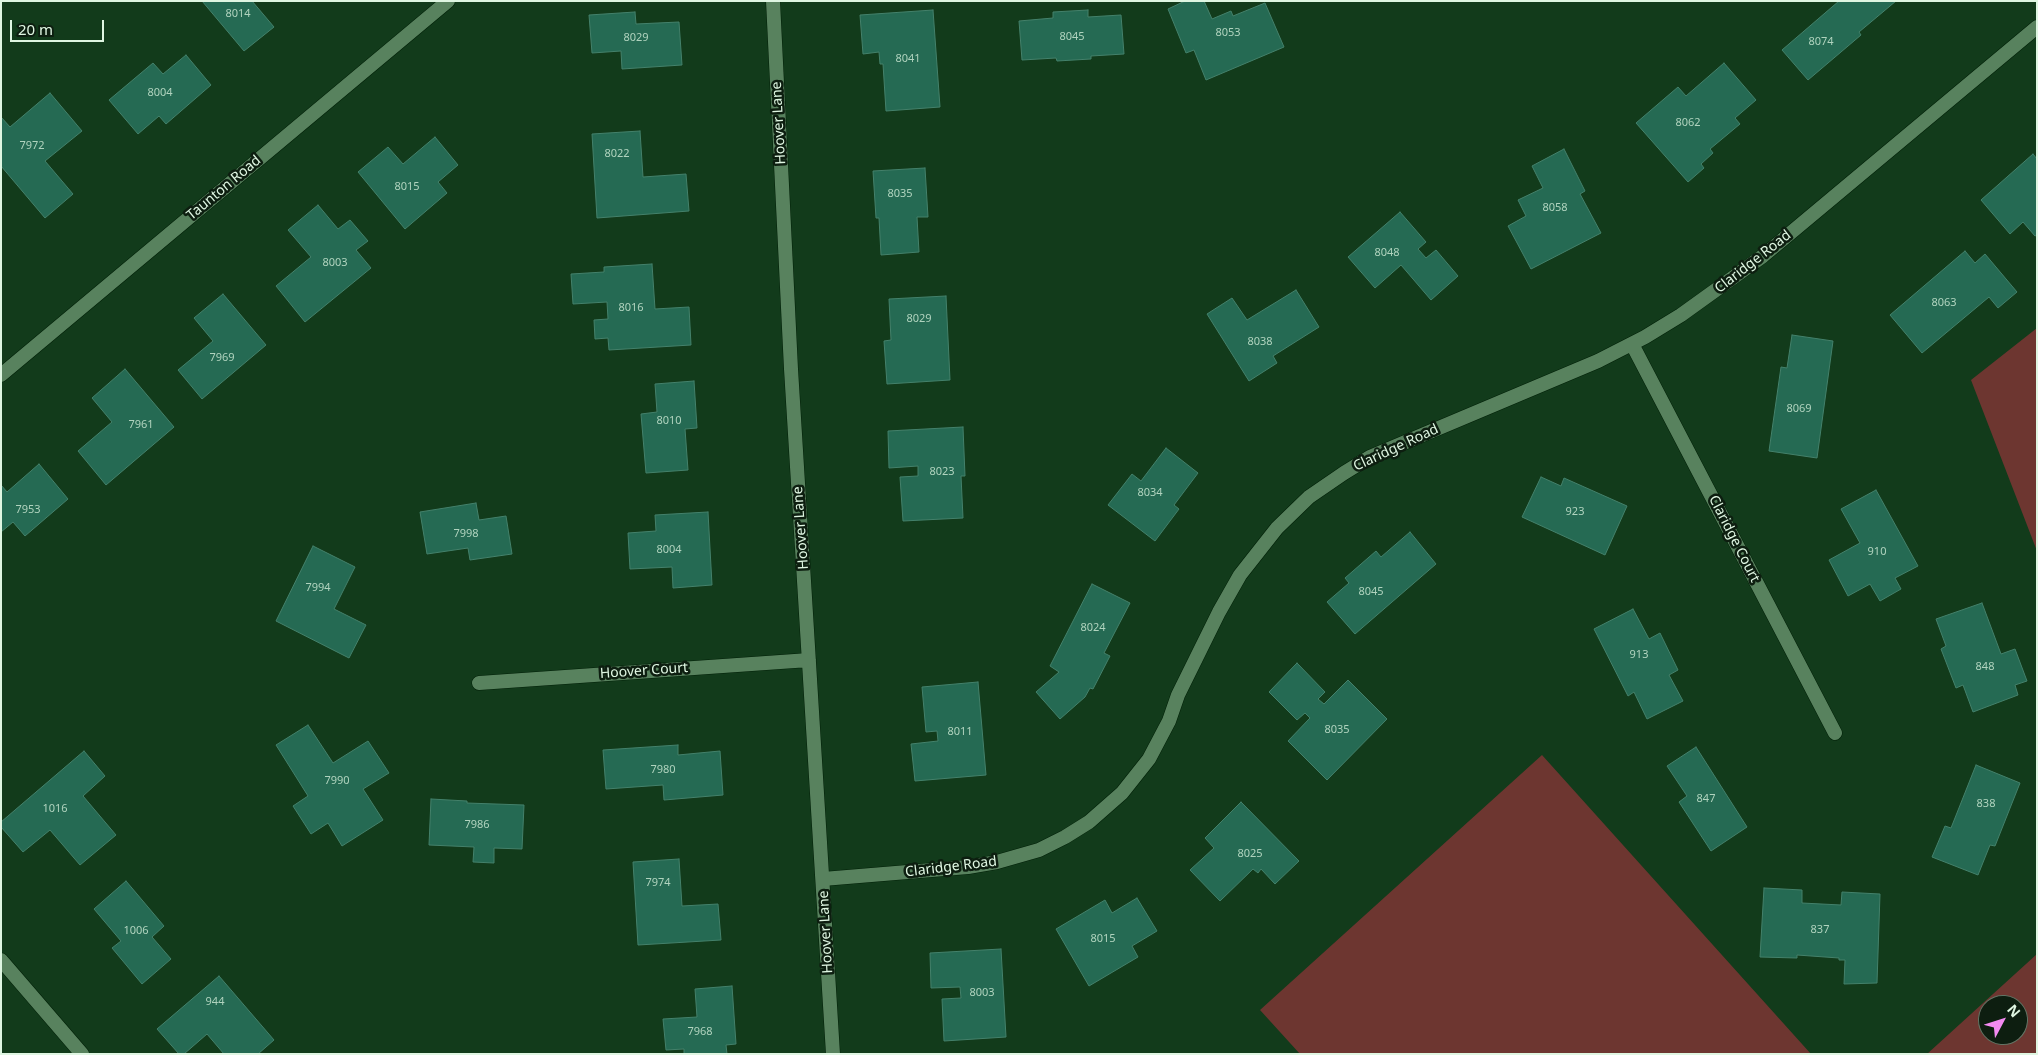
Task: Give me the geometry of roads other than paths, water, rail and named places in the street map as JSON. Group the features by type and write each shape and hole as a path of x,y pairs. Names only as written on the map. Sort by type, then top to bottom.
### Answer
{"street":[{"name":"Taunton Road","path":"1,375 448,1"},
{"name":"Hoover Lane","path":"772,1 791,369 833,1054"},
{"name":"Claridge Road","path":"823,879 968,867 998,862 1038,850 1065,837 1088,822 1122,793 1149,759 1169,722 1178,695 1219,612 1240,575 1277,528 1309,497 1370,457 1565,376 1632,344 1681,315 1741,273 2037,27"},
{"name":"Claridge Court","path":"1632,344 1835,733"},
{"name":"Hoover Court","path":"479,683 809,660"},
{"path":"1,960 82,1054"}]}
